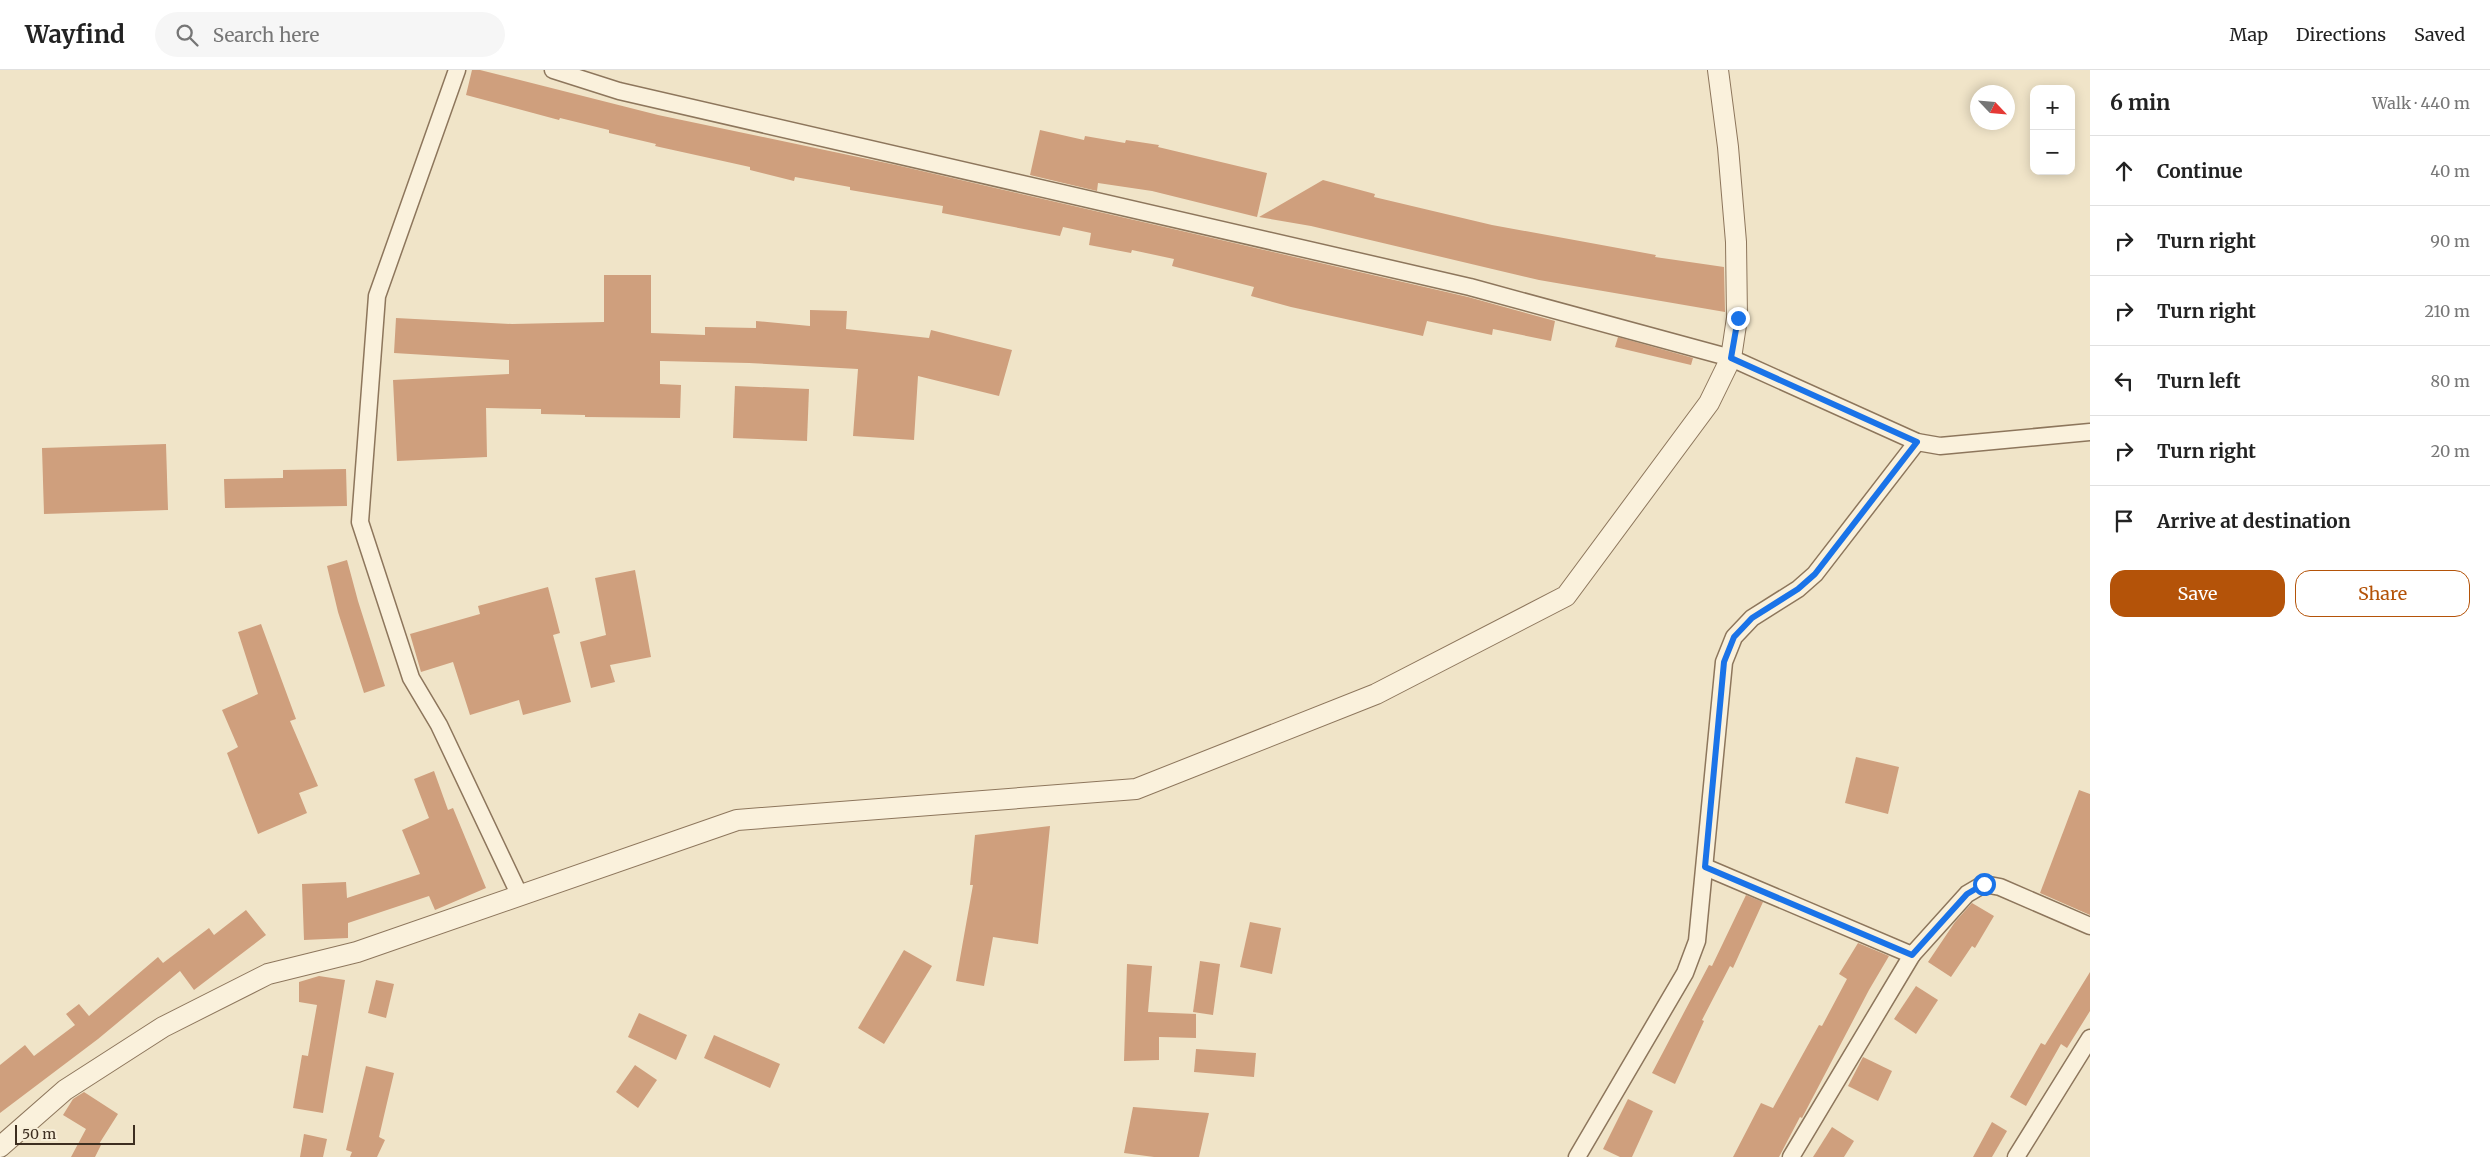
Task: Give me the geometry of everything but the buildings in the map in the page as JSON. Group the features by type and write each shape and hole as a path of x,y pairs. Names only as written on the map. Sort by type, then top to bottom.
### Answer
{"street":[{"path":"457,70 377,296 360,522 412,678 439,725 520,896"},
{"path":"553,70 619,92 1470,287 1731,358 1917,442 1940,446 2090,432"},
{"path":"0,1147 65,1090 163,1026 268,974 357,952 737,820 1136,789 1376,694 1566,596 1710,402 1731,358 1738,318 1736,242 1728,147 1718,70"},
{"path":"1577,1157 1685,973 1697,941 1724,662 1734,637 1752,618 1798,589 1815,574 1917,442"},
{"path":"1705,867 1912,955"},
{"path":"1791,1157 1912,955 1967,894 1984,884 2000,887 2090,926"},
{"path":"2016,1157 2090,1038"}],"route":[{"path":"1738,318 1731,358 1917,442 1815,574 1798,589 1752,618 1734,637 1724,662 1705,867 1912,955 1967,894 1984,884"}]}
